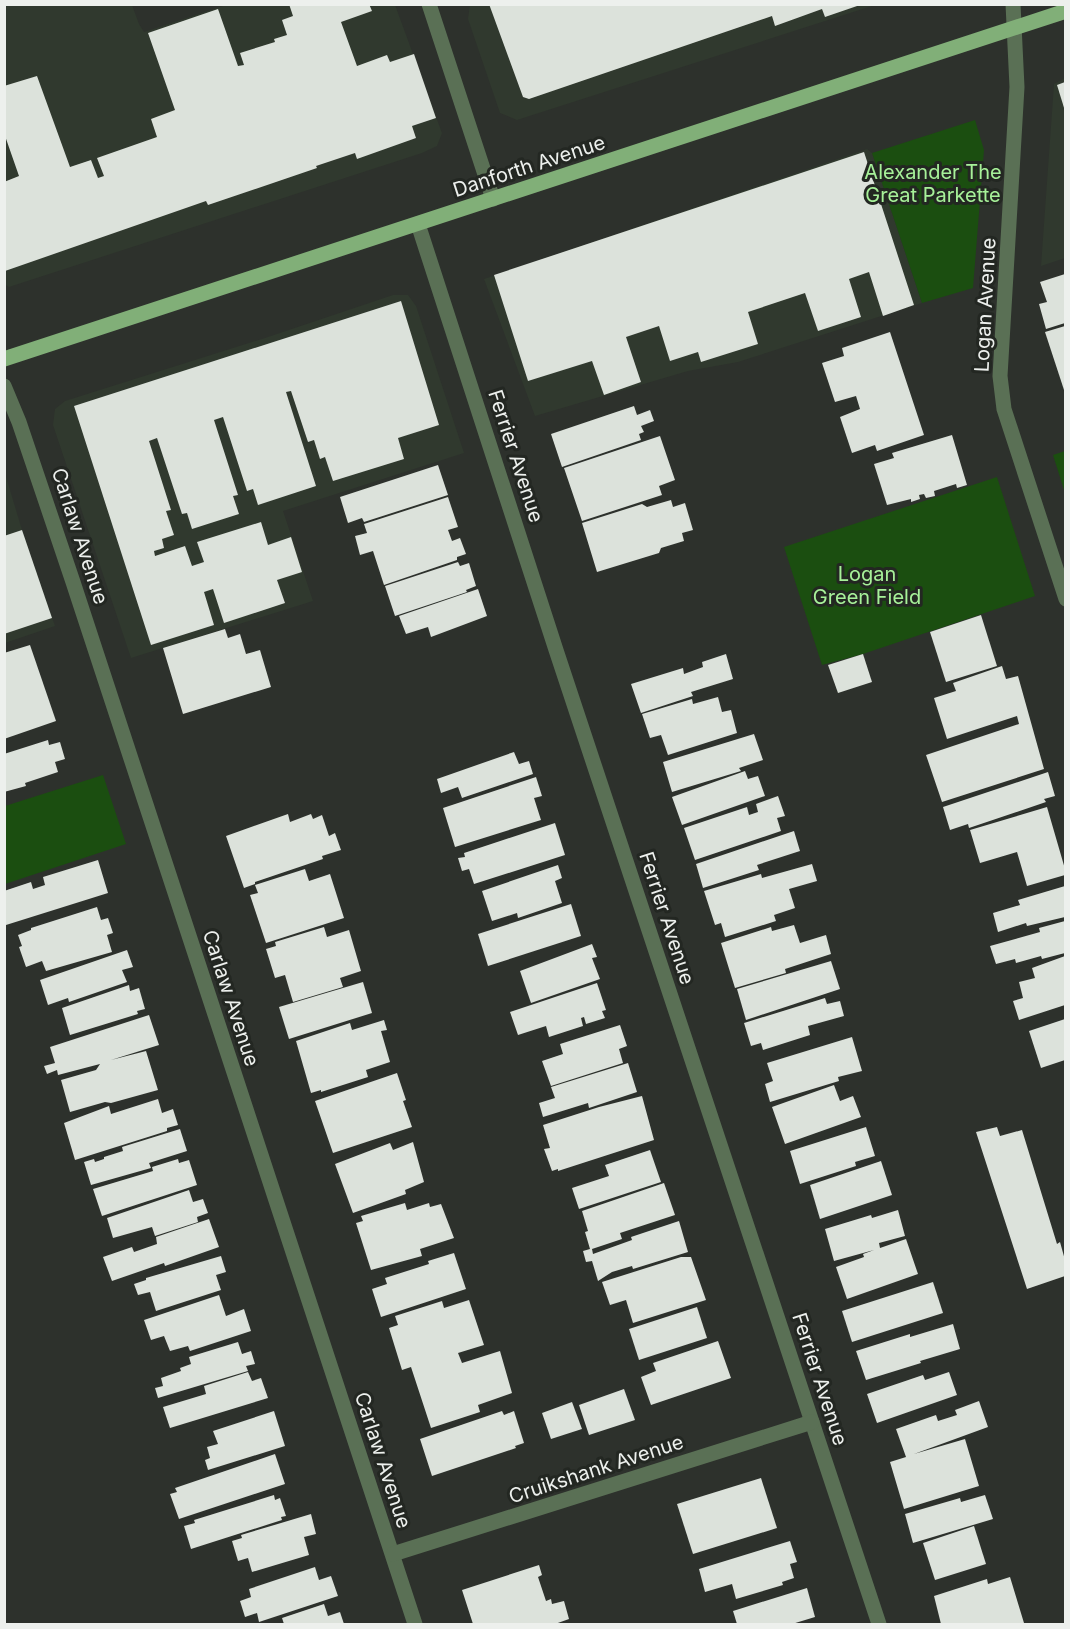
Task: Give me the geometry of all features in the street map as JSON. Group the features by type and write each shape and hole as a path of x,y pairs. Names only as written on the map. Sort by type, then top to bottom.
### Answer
{"main road":[{"name":"Danforth Avenue","path":"4,359 1065,11"}],"street":[{"path":"429,4 493,199"},
{"name":"Logan Avenue","path":"1013,4 1017,87 1000,376 1004,409 1065,599"},
{"name":"Ferrier Avenue","path":"418,224 556,650 879,1624"},
{"name":"Carlaw Avenue","path":"4,386 20,422 415,1624"},
{"name":"Cruikshank Avenue","path":"393,1554 812,1422"}],"shaded area":[{"path":"470,4 875,5 517,120 500,113 468,19"},
{"path":"4,5 132,5 144,32 226,5 395,5 442,133 437,146 422,153 9,287 4,284"},
{"path":"1065,78 1065,258 1041,266 1054,84"},
{"path":"867,149 872,153 922,303 738,362 688,371 535,416 484,279"},
{"path":"393,295 408,295 416,306 464,453 283,511 313,601 131,658 53,425 55,409 65,401"},
{"path":"4,470 55,626 5,643"}],"green space":[{"name":"Alexander The Great Parkette","path":"975,120 984,150 973,288 922,303 872,153"},
{"path":"1066,451 1065,493 1053,455"},
{"name":"Logan Green Field","path":"997,477 1035,596 863,654 822,665 784,547"},
{"path":"103,775 126,844 5,884 5,806"}],"building":[{"path":"289,4 369,4 372,11 341,22 357,66 387,55 390,62 414,54 436,118 412,126 416,138 357,159 355,153 208,205 206,201 5,271 4,182 19,176 4,133 4,86 37,76 70,167 91,160 98,178 104,176 97,158 157,137 151,119 175,110 148,33 218,9 238,66 244,65 240,53 275,42 274,39 287,35 282,20 293,16"},
{"path":"489,4 860,5 825,17 822,9 775,26 772,16 529,99 523,97"},
{"path":"1065,82 1065,111 1057,85"},
{"path":"864,152 914,305 883,316 869,272 849,279 861,317 818,331 805,293 748,312 758,344 701,362 698,352 670,361 659,326 626,337 641,382 604,395 592,361 528,381 494,275"},
{"path":"1065,274 1065,323 1046,329 1039,304 1047,302 1040,282"},
{"path":"401,301 439,425 398,438 404,459 333,481 325,457 320,459 314,440 308,442 291,391 286,392 316,486 258,505 253,489 247,491 223,417 214,420 238,495 233,496 239,514 192,529 187,513 182,514 157,438 149,441 171,510 166,511 174,535 162,539 164,548 154,551 155,556 185,546 192,566 204,562 197,542 261,522 268,545 291,537 302,572 277,580 285,603 224,623 213,589 204,592 214,625 151,645 74,406"},
{"path":"1065,326 1065,393 1045,332"},
{"path":"890,332 924,435 877,451 875,445 852,453 840,417 860,409 856,396 835,402 822,363 844,356 842,348"},
{"path":"634,406 637,415 650,410 654,421 641,426 644,432 639,434 641,440 562,467 551,434"},
{"path":"952,435 967,485 957,488 956,484 934,491 935,496 926,498 924,494 919,495 920,499 911,502 911,499 887,505 874,464 894,458 892,453"},
{"path":"660,436 675,480 659,486 662,495 582,521 564,468"},
{"path":"438,465 448,495 364,522 362,518 348,523 340,497"},
{"path":"448,497 458,527 448,530 452,541 460,538 466,554 457,557 457,560 384,585 373,551 360,555 355,536 367,533 364,524"},
{"path":"671,500 673,507 685,503 693,530 682,533 684,541 661,548 659,553 597,572 582,523 642,504 647,507"},
{"path":"22,530 52,618 4,634 4,536"},
{"path":"458,562 460,566 469,563 476,586 466,590 467,592 395,616 385,586"},
{"path":"478,589 487,616 431,637 428,627 406,634 399,616"},
{"path":"981,615 997,666 946,682 930,632"},
{"path":"225,629 228,638 240,634 246,654 260,650 271,687 183,714 163,648"},
{"path":"30,645 56,721 4,739 4,653"},
{"path":"726,654 733,679 691,692 693,696 641,713 631,684 683,668 684,674 703,667 702,662"},
{"path":"863,654 872,682 838,693 828,665"},
{"path":"1002,666 1006,679 1018,676 1044,769 942,802 926,755 1019,724 1017,716 947,739 934,698 956,691 953,683"},
{"path":"718,697 722,712 731,710 737,733 668,755 661,735 650,738 642,714 692,699 693,704"},
{"path":"754,734 763,760 739,768 741,771 672,792 663,762"},
{"path":"48,740 49,745 60,742 65,759 55,762 58,772 25,783 26,786 4,792 4,754"},
{"path":"514,752 519,764 529,761 533,774 462,798 458,787 441,793 437,779"},
{"path":"745,771 748,779 758,776 765,796 682,825 672,797"},
{"path":"1048,772 1055,796 1044,799 1046,802 969,828 968,824 950,830 943,807"},
{"path":"536,777 542,796 534,798 541,820 455,847 443,808"},
{"path":"778,796 785,816 777,818 781,831 695,860 684,828 747,807 749,815 758,812 756,804"},
{"path":"1047,807 1065,875 1027,886 1017,852 980,863 970,830"},
{"path":"288,814 290,822 311,814 313,819 322,815 329,836 335,833 341,850 322,856 323,859 255,882 244,888 226,836"},
{"path":"555,823 565,855 474,884 469,869 462,871 458,858 465,857 464,853"},
{"path":"794,831 800,851 757,865 759,870 703,888 696,864"},
{"path":"98,860 108,893 6,925 4,891 31,882 33,889 45,885 43,877"},
{"path":"812,864 817,881 789,889 795,908 774,915 776,921 725,937 721,923 715,925 704,891 761,874 762,878"},
{"path":"558,865 562,878 555,881 562,903 518,918 517,913 492,921 482,891"},
{"path":"305,869 309,881 330,874 344,918 266,943 250,895 258,893 255,885"},
{"path":"1065,886 1065,917 1027,926 1026,923 998,932 993,913 1020,905 1018,900"},
{"path":"571,904 581,936 488,966 478,934"},
{"path":"97,907 101,920 108,918 113,933 107,935 112,952 46,971 42,961 26,967 19,947 22,946 18,935 31,928"},
{"path":"1065,921 1065,953 1042,959 1041,956 1016,963 1015,959 996,964 990,946 1040,932 1039,928"},
{"path":"794,925 800,943 826,935 831,954 785,969 786,973 735,988 721,943 771,927 772,931"},
{"path":"324,927 327,937 349,930 361,971 340,978 343,987 293,1002 285,975 275,978 266,949 276,946 275,942"},
{"path":"592,944 597,957 592,958 600,979 531,1003 520,971"},
{"path":"127,950 133,967 122,970 127,982 69,1002 68,998 48,1005 40,980"},
{"path":"1065,956 1065,1005 1019,1020 1013,1001 1023,998 1019,982 1035,978 1032,968"},
{"path":"831,961 840,989 746,1020 737,989"},
{"path":"363,982 372,1013 289,1039 279,1007"},
{"path":"597,983 606,1010 602,1011 605,1018 586,1024 584,1017 581,1018 583,1026 549,1037 546,1026 518,1035 510,1012"},
{"path":"129,985 130,991 139,988 145,1009 137,1011 138,1014 70,1035 62,1008"},
{"path":"825,998 827,1004 840,1001 844,1016 808,1026 810,1035 763,1050 761,1043 751,1046 744,1023"},
{"path":"149,1015 159,1045 111,1060 146,1051 158,1090 70,1112 61,1080 96,1070 100,1064 58,1075 57,1070 47,1074 44,1066 55,1063 50,1047"},
{"path":"1065,1019 1065,1060 1041,1068 1029,1031"},
{"path":"384,1020 387,1030 381,1031 390,1062 366,1070 368,1077 311,1093 296,1041 350,1023 352,1030"},
{"path":"620,1025 627,1046 619,1049 623,1063 551,1086 542,1061 563,1054 560,1044"},
{"path":"852,1037 862,1071 838,1077 839,1081 770,1102 765,1084 773,1081 767,1063"},
{"path":"628,1063 637,1092 589,1108 588,1103 543,1117 539,1103 555,1098 551,1087"},
{"path":"397,1073 412,1127 333,1153 315,1101"},
{"path":"834,1085 840,1101 853,1096 861,1117 785,1144 772,1107"},
{"path":"642,1096 654,1140 552,1171 544,1149 550,1148 543,1125"},
{"path":"158,1099 162,1113 173,1109 178,1125 167,1128 167,1131 75,1160 64,1123 109,1106 111,1114"},
{"path":"866,1127 875,1156 855,1162 856,1166 800,1184 790,1151"},
{"path":"997,1127 1000,1136 1022,1130 1057,1244 1060,1242 1065,1260 1065,1276 1027,1289 976,1132"},
{"path":"180,1129 187,1151 149,1163 151,1168 91,1185 84,1162 104,1159 104,1157 123,1151 122,1147"},
{"path":"413,1142 424,1182 405,1190 406,1194 353,1213 335,1164 390,1143 393,1150"},
{"path":"650,1150 661,1182 579,1209 572,1188 609,1176 605,1165"},
{"path":"178,1159 179,1163 189,1160 197,1185 102,1216 93,1189 153,1171 152,1167"},
{"path":"881,1161 892,1195 820,1219 810,1185"},
{"path":"664,1183 675,1215 620,1233 622,1239 592,1249 593,1254 632,1240 631,1237 679,1221 688,1252 633,1269 632,1266 612,1272 598,1281 592,1261 586,1262 583,1251 590,1249 582,1211"},
{"path":"189,1190 193,1202 203,1199 208,1213 197,1217 198,1222 155,1236 152,1227 113,1238 107,1218"},
{"path":"405,1203 407,1210 429,1203 430,1207 441,1204 454,1238 420,1249 422,1256 371,1270 356,1223 363,1221 361,1216"},
{"path":"898,1210 905,1236 879,1243 880,1248 906,1239 918,1274 847,1299 836,1267 864,1257 863,1254 874,1250 834,1261 825,1229 871,1215 872,1218"},
{"path":"209,1219 219,1247 112,1281 103,1257 132,1247 134,1252 157,1244 156,1237"},
{"path":"454,1253 466,1289 381,1317 372,1289 387,1284 385,1278 429,1264 428,1261"},
{"path":"221,1256 226,1272 216,1275 221,1290 156,1311 150,1292 138,1295 134,1284 146,1278"},
{"path":"681,1257 691,1257 706,1300 633,1323 626,1300 610,1305 602,1282"},
{"path":"933,1282 943,1313 852,1342 842,1311"},
{"path":"219,1295 226,1316 244,1309 251,1331 190,1351 188,1346 170,1351 164,1336 151,1340 144,1320"},
{"path":"469,1300 484,1345 458,1353 462,1363 500,1351 512,1393 478,1405 480,1412 431,1428 411,1367 402,1370 389,1328 398,1325 395,1316 442,1301 444,1308"},
{"path":"697,1307 707,1338 639,1360 629,1329"},
{"path":"953,1324 960,1349 866,1380 856,1351 910,1334 910,1337"},
{"path":"718,1341 731,1378 651,1405 641,1377 656,1371 653,1363"},
{"path":"238,1342 242,1354 251,1351 255,1364 246,1366 248,1371 158,1398 155,1388 163,1386 161,1378 181,1371 180,1368 191,1364 189,1357"},
{"path":"248,1372 252,1381 261,1378 268,1398 170,1428 163,1407 206,1394 204,1386"},
{"path":"949,1372 957,1395 877,1423 867,1394 923,1375 925,1380"},
{"path":"624,1389 635,1420 589,1435 579,1405"},
{"path":"979,1401 988,1427 914,1454 965,1439 979,1486 904,1509 890,1462 906,1457 896,1429 936,1415 938,1421 957,1415 955,1410"},
{"path":"572,1402 582,1429 551,1439 542,1413"},
{"path":"274,1411 285,1446 208,1470 205,1460 210,1458 207,1447 218,1444 213,1431"},
{"path":"502,1411 504,1415 514,1411 524,1443 515,1446 516,1448 432,1476 420,1439"},
{"path":"275,1454 285,1484 179,1519 170,1494 177,1492 175,1488"},
{"path":"761,1478 777,1528 693,1554 677,1504"},
{"path":"274,1495 275,1500 280,1498 286,1516 281,1517 282,1520 191,1549 184,1526 195,1523 194,1520"},
{"path":"985,1495 993,1519 913,1543 905,1514 960,1498 961,1502"},
{"path":"311,1514 316,1534 304,1537 309,1555 252,1572 248,1558 238,1561 232,1541 242,1538 241,1535"},
{"path":"974,1526 986,1564 935,1580 923,1543"},
{"path":"790,1541 797,1562 790,1564 794,1578 782,1582 783,1585 736,1599 732,1584 705,1592 699,1569"},
{"path":"539,1565 542,1575 538,1577 546,1601 551,1599 552,1604 564,1601 569,1619 555,1624 473,1624 462,1590"},
{"path":"315,1567 319,1580 331,1576 338,1596 259,1622 257,1613 245,1617 240,1601 251,1597 249,1589"},
{"path":"1010,1577 1024,1623 941,1624 934,1596 987,1579 988,1584"},
{"path":"807,1588 815,1617 792,1624 737,1624 733,1611"},
{"path":"324,1604 328,1616 340,1612 344,1624 284,1624 282,1618"}]}
